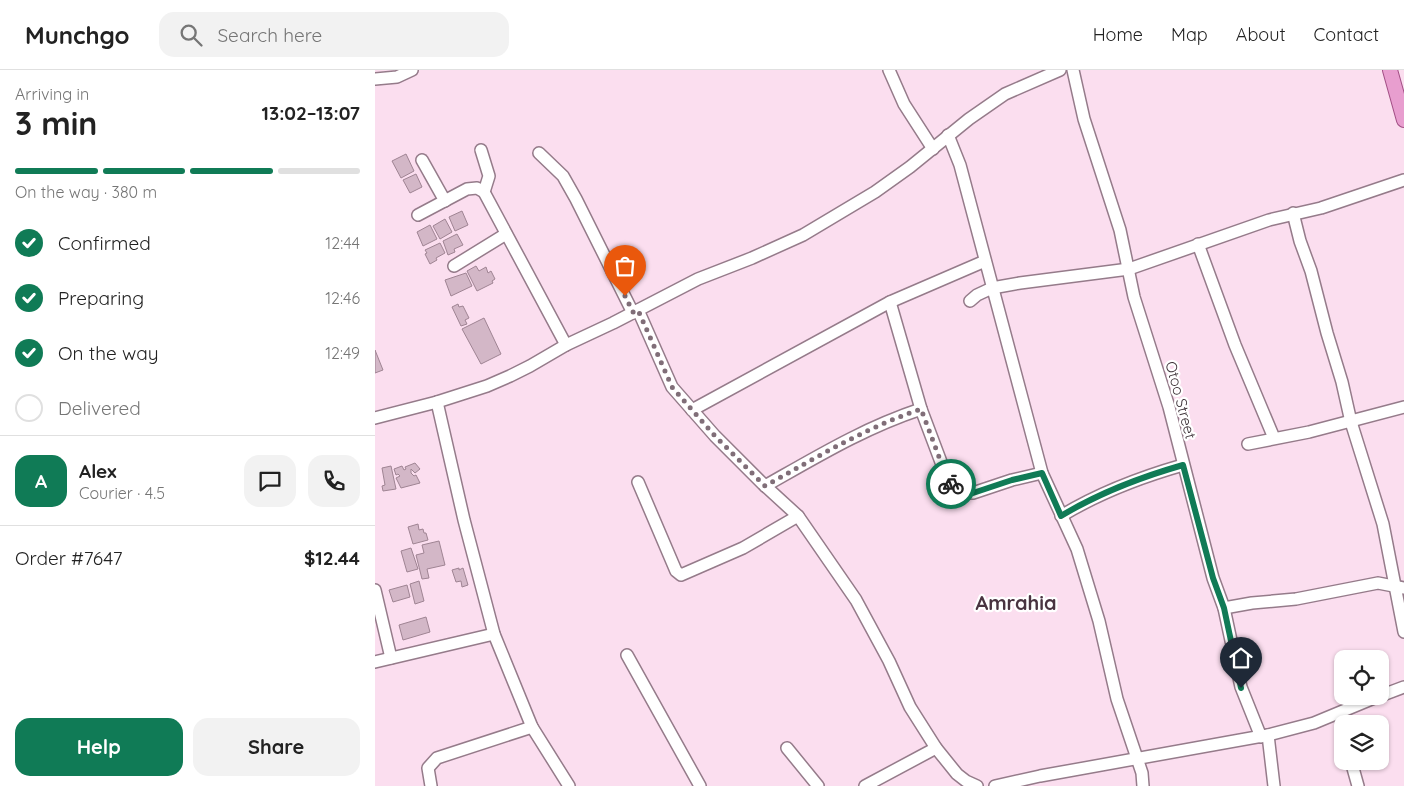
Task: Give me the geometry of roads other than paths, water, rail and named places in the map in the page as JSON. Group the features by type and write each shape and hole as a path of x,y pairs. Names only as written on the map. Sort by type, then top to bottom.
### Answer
{"main road":[{"path":"1390,70 1404,120"}],"street":[{"path":"375,79 397,77 412,70"},
{"path":"889,70 904,104 933,149"},
{"path":"375,418 437,402 487,386 698,279 752,258 803,235 875,192 910,167 948,135 1005,94 1061,70"},
{"name":"Otoo Street","path":"1073,70 1084,119 1120,230 1134,297 1158,369 1213,578 1224,608 1241,688 1264,736 1275,786"},
{"path":"948,135 960,165 1042,473 1077,548 1099,621 1117,700 1141,772 1143,786"},
{"path":"481,150 489,176 485,192"},
{"path":"539,153 563,176 635,311 672,387 765,486 798,516 856,600 889,661 910,707 936,748 957,774 977,786"},
{"path":"422,160 445,201"},
{"path":"970,301 977,295 992,288 1129,269 1293,213 1321,208 1404,180"},
{"path":"417,216 467,189 477,188 485,192 566,345"},
{"path":"1293,213 1342,382 1351,422 1383,524 1399,587 1404,632"},
{"path":"454,266 506,234"},
{"path":"1198,244 1235,345 1274,438"},
{"path":"692,410 889,302 985,261"},
{"path":"889,302 921,409 947,478 957,492 973,493 1012,480 1042,473"},
{"path":"437,402 464,520 494,634 532,727 569,786"},
{"path":"1247,444 1309,432 1404,407"},
{"path":"765,486 845,441 888,420 921,409"},
{"path":"1061,516 1111,490 1183,465"},
{"path":"639,482 676,571 684,576 743,548 798,516"},
{"path":"1224,608 1296,599 1378,584 1399,587"},
{"path":"375,590 391,658"},
{"path":"375,662 494,634"},
{"path":"627,656 700,786"},
{"path":"1389,692 1404,687"},
{"path":"1346,715 1363,705"},
{"path":"995,786 1264,736 1334,719"},
{"path":"431,786 429,768 437,758 532,727"},
{"path":"787,748 818,786"},
{"path":"865,786 936,748"},
{"path":"1354,770 1358,786"}],"district":[{"name":"Amrahia","path":"1016,602"}]}
